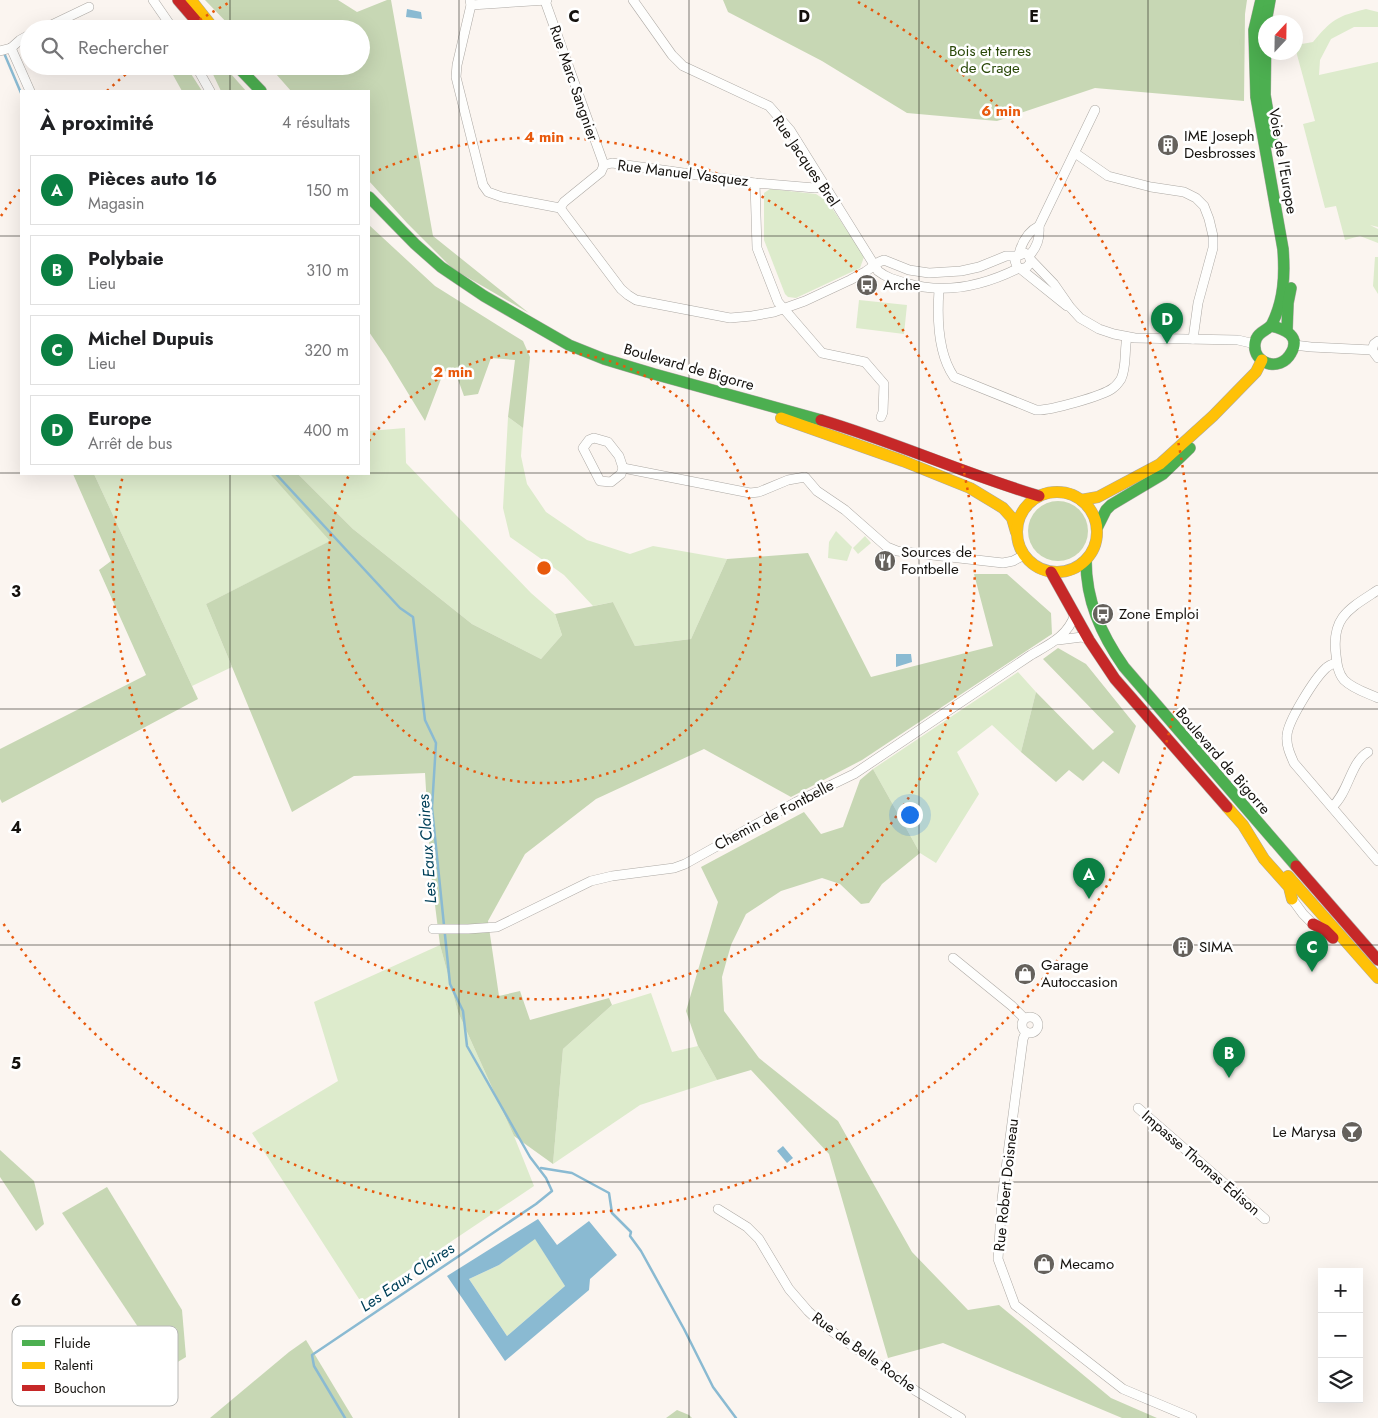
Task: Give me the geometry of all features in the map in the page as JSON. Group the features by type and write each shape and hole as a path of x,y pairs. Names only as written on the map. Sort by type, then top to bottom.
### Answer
{"main road":[{"path":"178,0 195,20"},
{"path":"191,0 207,20"},
{"name":"Voie de l'Europe","path":"1255,344 1262,330 1271,326 1283,292 1285,270 1256,97 1254,30 1261,0"},
{"name":"Voie de l'Europe","path":"1267,15 1270,0"},
{"name":"Voie de l'Europe","path":"1265,60 1265,95 1290,249 1291,285 1287,330 1294,345"},
{"path":"246,75 260,90"},
{"path":"255,75 269,90"},
{"name":"Boulevard de Bigorre","path":"370,198 415,244 441,267 484,296 569,345 604,359 654,374 867,434 989,481 1039,496"},
{"name":"Boulevard de Bigorre","path":"370,208 410,249 433,269 478,301 526,330 566,350 606,366 811,428 970,488 1003,508 1012,518 1016,532"},
{"path":"1271,326 1280,326 1287,330"},
{"path":"1255,344 1255,350 1262,360 1269,364 1283,362 1289,358 1293,352 1294,345"},
{"path":"1081,500 1098,497 1160,464 1214,416 1256,372 1262,360"},
{"path":"1097,528 1092,512 1081,500 1072,494 1050,492 1039,496 1022,510 1016,532 1018,544 1031,563 1051,572 1070,570 1086,560 1093,550 1097,528 1106,510 1111,505 1173,467 1195,443 1214,416"},
{"name":"Boulevard de Bigorre","path":"1086,560 1086,576 1091,601 1103,634 1114,655 1247,811 1378,960"},
{"path":"1051,572 1089,640 1115,679 1242,825 1264,859 1289,887 1292,899"},
{"name":"Boulevard de Bigorre","path":"1242,825 1378,978"},
{"path":"1313,924 1325,930 1378,988"}],"street":[{"path":"154,0 167,20"},
{"name":"Rue Jacques Brel","path":"632,0 672,55 683,66 769,106 790,130 824,187 878,270 886,277 939,290 965,287 1002,277 1020,268"},
{"path":"546,1 471,2 457,64 456,77 483,185 488,192 502,197 560,208 621,289 636,300 730,318 752,316 804,301 850,280 884,260 909,270 929,274 961,271 978,267 1006,256 1024,253 1054,284 1070,307"},
{"name":"Rue Marc Sangnier","path":"546,1 604,165"},
{"path":"62,20 89,7"},
{"path":"20,40 6,49 20,74"},
{"path":"21,75 29,90"},
{"path":"201,75 209,90"},
{"path":"1095,110 1038,226 1022,242 1015,263 1059,301 1070,307 1090,324 1114,334 1127,337 1238,340 1255,344"},
{"path":"1075,153 1108,176 1150,187 1184,192 1196,198 1204,206 1213,236 1213,248 1198,303 1193,339"},
{"name":"Rue Manuel Vasquez","path":"560,208 564,202 601,172 604,165 612,163 755,183 815,188 824,187"},
{"path":"755,183 757,248 778,302 822,353 865,362 884,384 883,412 881,417"},
{"path":"1020,268 1030,265 1030,258 1036,248 1040,234 1038,226"},
{"path":"939,290 937,311 942,347 946,366 954,377 1036,410 1048,409 1101,394 1114,388 1122,377 1124,370 1127,337"},
{"path":"1294,345 1375,354 1374,344 1378,341"},
{"path":"594,438 608,442 619,456 624,468 611,482 600,481 582,448 589,440 594,438"},
{"path":"624,468 750,493 760,492 788,480 805,477 817,491 845,510 887,547 897,551 1003,563 1013,561 1024,555"},
{"path":"1378,590 1346,613 1337,626 1334,643 1336,663 1344,679 1352,686 1378,698"},
{"name":"Chemin de Fontbelle","path":"436,929 497,926 591,881 612,876 674,868 685,864 796,802 854,774 1031,655 1058,640 1070,626 1075,614"},
{"path":"1058,640 1082,637 1089,640"},
{"path":"1336,663 1325,669 1315,682 1292,720 1286,736 1294,762 1378,861"},
{"path":"1332,807 1340,798 1361,757 1368,752"},
{"path":"1292,899 1313,924"},
{"path":"953,958 1024,1018"},
{"path":"1032,1017 1038,1023 1034,1031 1026,1032 1022,1026 1024,1018 1032,1017"},
{"name":"Rue Robert Doisneau","path":"1026,1032 1023,1039 1002,1199 998,1259 1015,1305 1123,1389 1192,1418"},
{"name":"Impasse Thomas Edison","path":"1138,1108 1265,1219"},
{"name":"Rue de Belle Roche","path":"718,1209 747,1226 759,1240 789,1289 823,1325 916,1391 961,1418"}],"green space":[{"path":"205,0 338,0 357,12 391,0 433,236 529,313 453,269 370,182 370,90 290,90 277,75 370,75 370,20 224,20"},
{"name":"Bois et terres de Crage","path":"723,0 1247,0 1245,14 1244,101 1095,88 997,121 907,113 822,61 728,12"},
{"path":"1366,9 1378,12 1378,27 1354,27 1331,39 1320,60 1319,75 1378,62 1378,227 1370,225 1378,229 1378,243 1360,236 1345,240 1336,206 1325,208 1303,124 1315,121 1298,60 1303,60 1303,44 1313,42 1331,23 1349,14"},
{"path":"173,75 192,75 201,90 181,90"},
{"path":"213,75 232,75 245,90 221,90"},
{"path":"770,189 816,194 828,202 864,257 860,268 796,298 788,297 785,294 764,240 764,193"},
{"path":"370,226 435,286 523,341 530,357 523,428 508,417 515,360 491,358 478,394 464,396 456,374 444,371 425,421 370,333"},
{"path":"1375,257 1378,257 1378,294 1373,286"},
{"path":"859,300 907,305 904,334 856,328"},
{"path":"508,417 523,428 521,456 527,484 546,512 587,540 630,554 653,546 727,559 691,639 635,646 613,602 593,606 564,575 510,537 503,508"},
{"path":"405,428 406,463 531,593 555,614 562,635 541,659 472,624 353,529 299,475 370,475 370,431"},
{"path":"73,475 94,475 198,699 2,803 0,799 0,749 146,675 99,570 111,561"},
{"path":"94,475 271,475 331,541 206,604 232,667 192,686"},
{"path":"271,475 299,475 353,529 472,624 541,659 562,635 555,614 613,602 635,646 691,639 727,559 808,553 871,677 993,646 974,574 1007,574 1051,613 1052,634 862,760 791,797 704,749 596,799 525,854 488,921 499,996 520,991 530,1020 609,998 612,1005 563,1049 553,1164 514,1136 458,1012 440,945 431,873 425,773 354,776 292,812 206,604 330,541"},
{"path":"1058,501 1075,506 1083,514 1088,531 1083,548 1075,556 1058,561 1041,556 1033,548 1028,531 1033,514 1041,506"},
{"path":"836,531 852,547 847,561 828,558 829,542"},
{"path":"865,536 871,543 858,554 853,548"},
{"path":"1058,648 1086,664 1136,726 1119,774 1103,761 1083,781 1069,770 1056,782 1021,752 1036,692 1093,750 1114,732 1043,659"},
{"path":"1018,672 1036,692 1021,752 992,725 957,752 979,794 936,863 920,853 873,769"},
{"path":"873,769 920,853 882,884 869,903 861,904 840,884 822,878 781,891 746,914 731,945 722,977 724,1011 759,1058 838,1121 912,1252 968,1310 999,1305 1111,1398 1157,1418 1122,1418 943,1343 888,1358 829,1154 751,1070 717,1080 698,1046 686,1011 718,902 701,867 804,812 821,834 843,827 860,780"},
{"path":"440,945 458,1012 514,1136 534,1186 361,1302 252,1133 338,1081 314,1002"},
{"path":"651,993 672,1052 698,1046 717,1080 640,1105 553,1164 563,1049 612,1005"},
{"path":"0,1150 34,1181 44,1224 36,1231 0,1177"},
{"path":"107,1187 182,1310 186,1357 178,1362 178,1326 137,1326 62,1213"},
{"path":"535,1238 565,1286 507,1336 469,1279 499,1265"},
{"path":"306,1340 353,1418 210,1418 289,1352"},
{"path":"677,1410 689,1415 692,1418 666,1418"}],"water":[{"path":"407,9 421,12 422,19 406,17"},
{"path":"896,654 911,654 912,662 896,667"},
{"path":"783,1146 793,1158 787,1163 777,1151"},
{"path":"538,1219 557,1245 589,1221 617,1255 590,1279 589,1290 505,1361 447,1276","holes":["535,1239 565,1286 507,1336 469,1279 499,1265"]}],"waterway":[{"name":"Les Eaux Claires","path":"4,53 20,91"},
{"name":"Les Eaux Claires","path":"277,475 400,608 413,617 425,720 436,743 432,808 450,984 463,1011 467,1046 530,1157 546,1178 552,1191 536,1204 312,1355 314,1366 345,1418"},
{"name":"Les Eaux Claires","path":"541,1168 572,1173 609,1193 612,1213 631,1232 630,1236 641,1251 684,1329 713,1387 736,1418"}],"traffic: fast":[{"path":"1261,0 1254,30 1256,97 1283,249 1284,268 1283,287 1276,315 1272,324 1256,339 1255,350 1262,361 1274,364 1286,359 1294,347 1294,342 1293,338 1286,331 1271,326"},
{"path":"1267,15 1270,0"},
{"path":"1265,60 1265,95 1273,142"},
{"path":"246,75 260,90"},
{"path":"370,198 415,244 441,267 484,296 569,345 604,359 654,374 821,420"},
{"path":"1287,330 1288,303 1291,288"},
{"path":"1097,528 1106,510 1111,505 1163,474 1190,448"},
{"path":"1086,560 1089,589 1096,616 1108,642 1124,667 1296,866"}],"traffic: slow":[{"path":"191,0 207,20"},
{"path":"1081,500 1098,497 1160,464 1213,416 1256,372 1262,360"},
{"path":"781,418 903,461 970,488 1003,508 1012,518 1016,532"},
{"path":"1057,492 1072,495 1085,504 1094,517 1097,532 1094,547 1085,560 1072,569 1057,572 1042,569 1029,560 1020,547 1017,532 1020,517 1029,504 1042,495 1057,492"},
{"path":"1227,807 1243,825 1264,859 1289,887 1292,899"},
{"path":"1288,876 1378,978"}],"traffic: jam":[{"path":"178,0 195,20"},
{"path":"821,420 1039,496"},
{"path":"1051,572 1089,640 1115,679 1227,807"},
{"path":"1296,866 1378,960"},
{"path":"1313,924 1325,930 1333,938"}],"place":[{"name":"IME Joseph Desbrosses","path":"1168,145"},
{"name":"Arche","path":"867,285"},
{"name":"Europe","path":"1167,344"},
{"name":"Sources de Fontbelle","path":"885,561"},
{"name":"Zone Emploi","path":"1103,614"},
{"name":"Pièces auto 16","path":"1089,899"},
{"name":"SIMA","path":"1183,947"},
{"name":"Michel Dupuis","path":"1312,972"},
{"name":"Garage Autoccasion","path":"1025,974"},
{"name":"Polybaie","path":"1229,1078"},
{"name":"Le Marysa","path":"1352,1132"},
{"name":"Mecamo","path":"1044,1264"}]}
